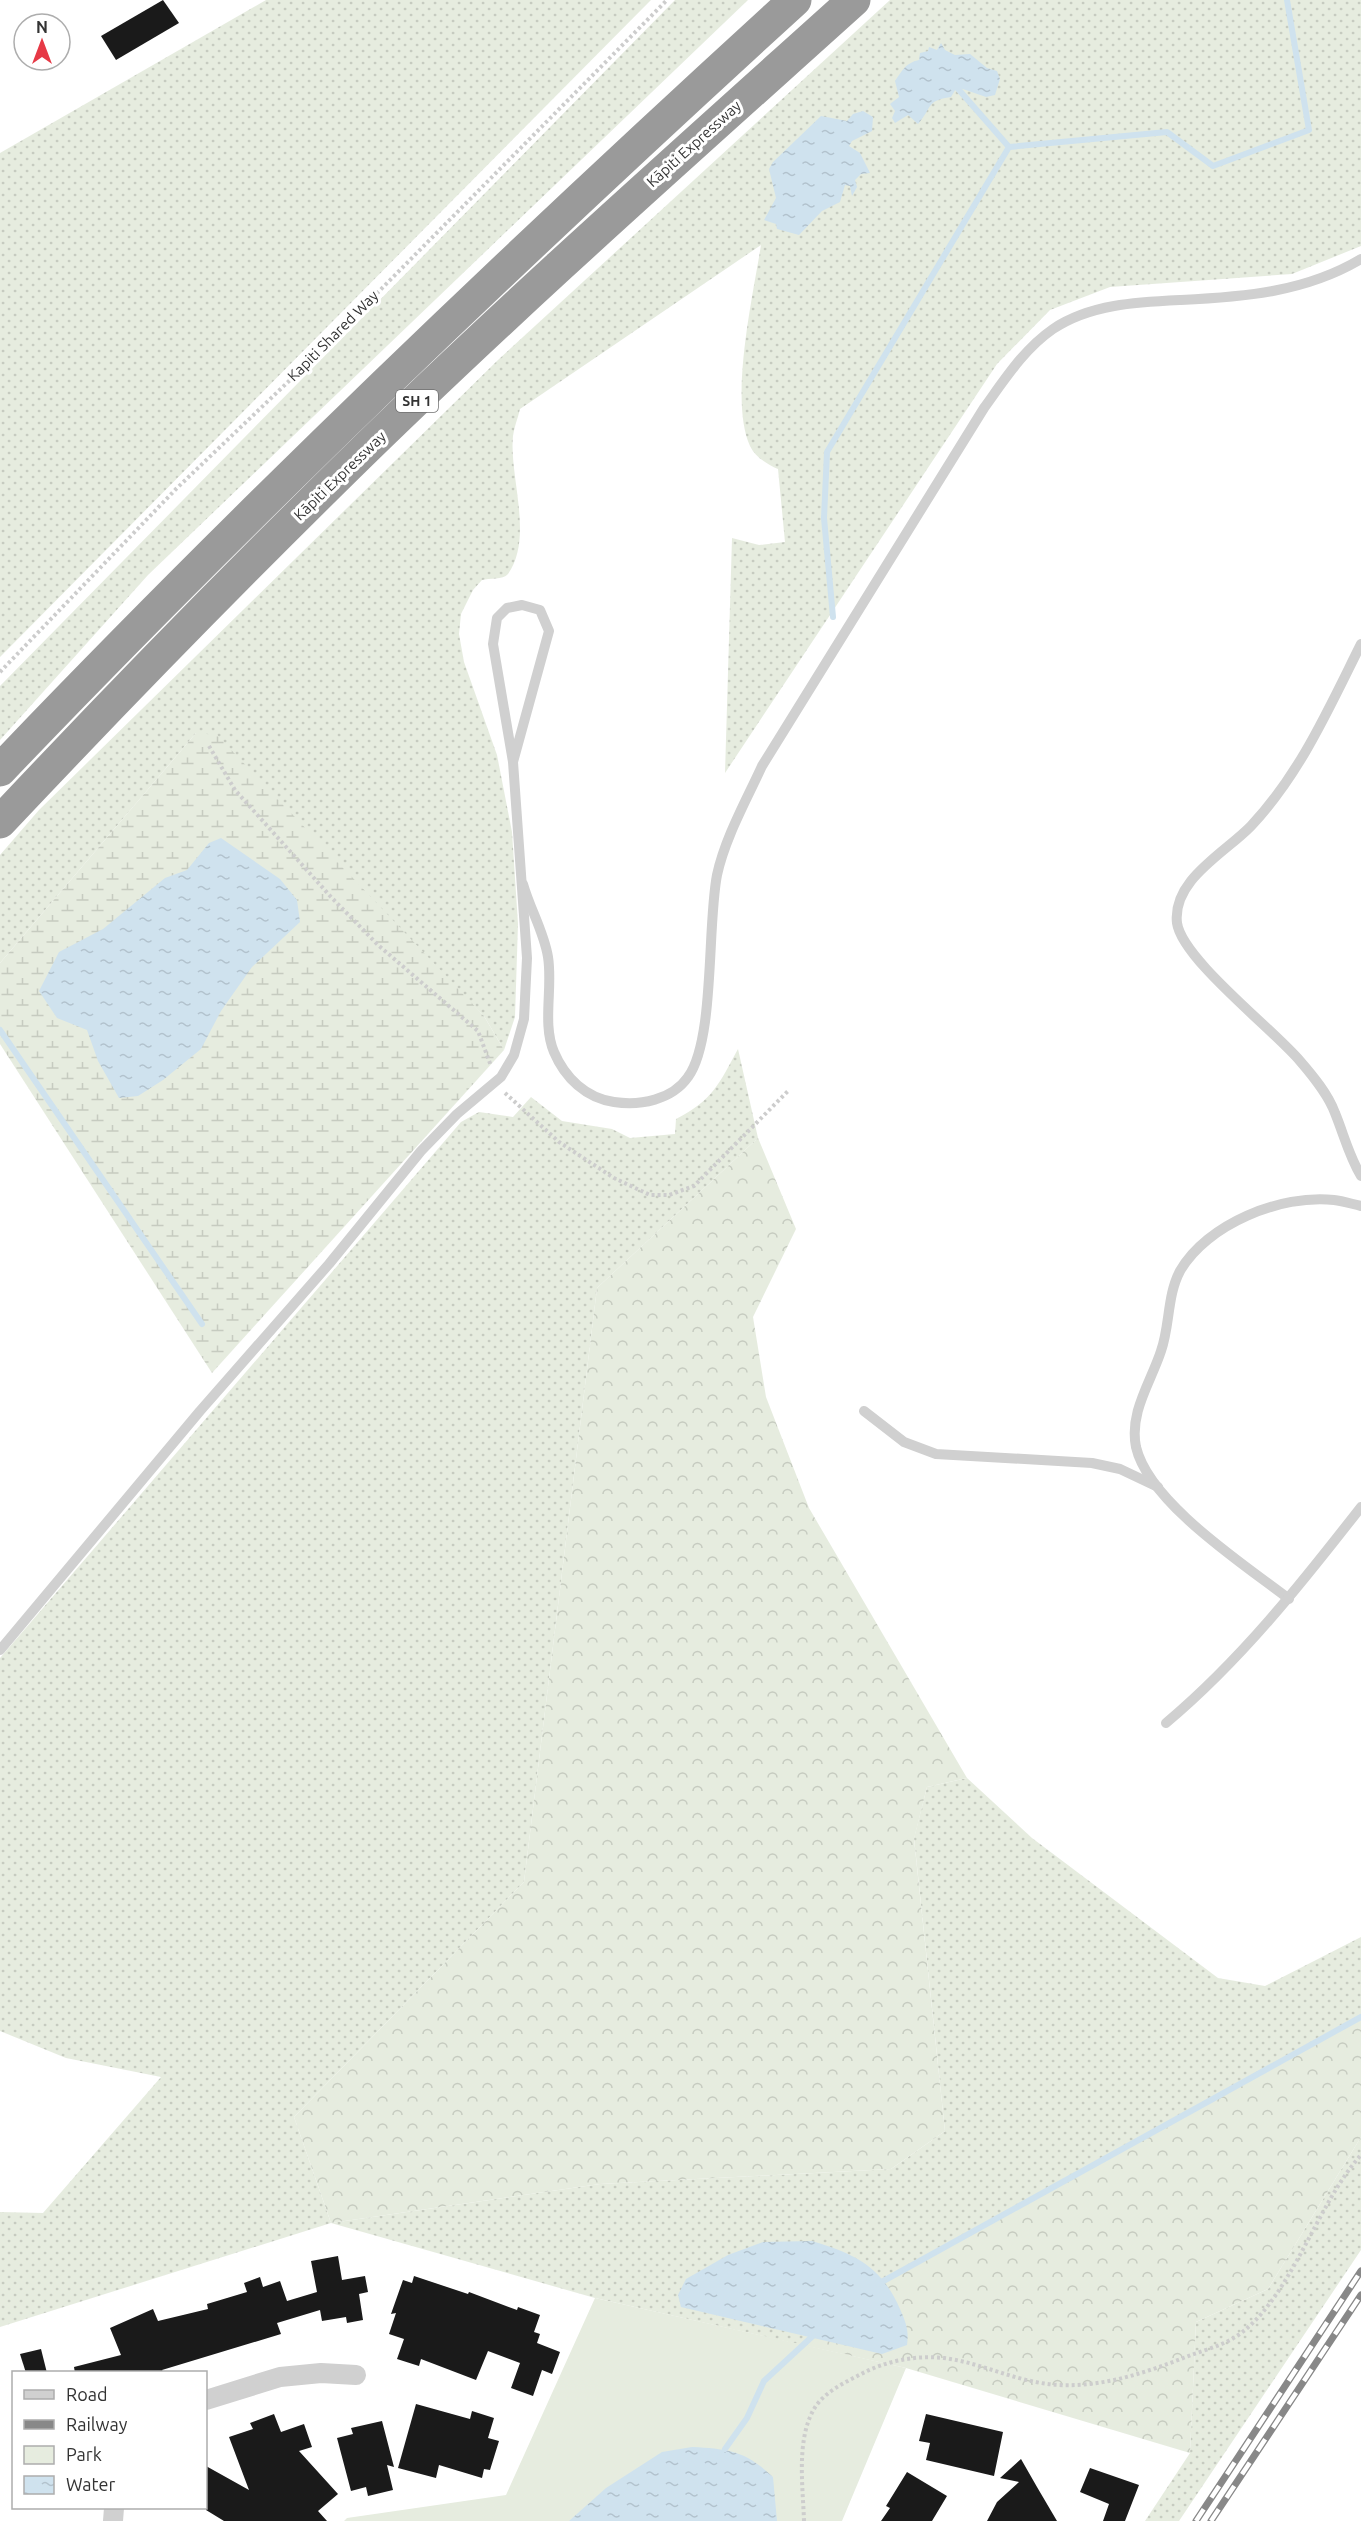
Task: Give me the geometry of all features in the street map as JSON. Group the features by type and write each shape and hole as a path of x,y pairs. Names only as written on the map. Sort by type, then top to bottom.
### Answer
{"highway":[{"name":"SH 1","path":"0,770 303,462 638,143 795,0"},
{"name":"Kāpiti Expressway","path":"0,822 103,713 346,468 667,168 854,0"}],"street":[{"path":"207,2400 280,2377 321,2373 356,2375"}],"lane":[{"path":"523,884 548,956 551,975 549,1026 553,1049 572,1081 595,1097 625,1103 655,1100 678,1088 688,1078 700,1049 718,873 762,766 984,408 1014,366 1054,328 1085,312 1148,302 1224,297 1294,288 1338,273 1361,259"},
{"path":"0,1650 200,1411 329,1264 421,1151 457,1114 496,1082 514,1055 524,1019 527,958 513,762 493,644 497,618 507,608 522,605 540,610 549,631 513,762"},
{"path":"1361,644 1306,751 1279,793 1239,837 1184,889 1177,908 1177,925 1183,941 1201,963 1271,1029 1322,1088 1335,1112 1345,1142 1361,1176"},
{"path":"1289,1599 1194,1525 1158,1487 1137,1447 1136,1425 1139,1405 1161,1352 1179,1273 1195,1250 1214,1234 1250,1216 1280,1205 1309,1200 1334,1200 1361,1206"},
{"path":"864,1411 904,1442 936,1454 1092,1463 1120,1469 1158,1487"},
{"path":"1166,1723 1235,1660 1289,1599 1361,1507"}],"path":[{"name":"Kapiti Shared Way","path":"0,672 176,489 312,359 667,0"},
{"path":"209,746 235,790 331,897 378,945 478,1031 496,1082 525,1114 559,1142 614,1178 650,1195 669,1195 694,1186 788,1090"},
{"path":"804,2521 803,2467 807,2433 814,2409 831,2391 889,2362 941,2358 1034,2382 1058,2385 1099,2384 1141,2374 1231,2340 1250,2325 1279,2289 1339,2181 1361,2155"}],"green space":[{"path":"266,0 651,0 0,657 0,153"},
{"path":"675,0 748,0 148,575 0,740 0,686"},
{"path":"890,0 1361,0 1361,246 1292,274 1110,287 1050,310 997,364 725,773 732,538 759,545 785,542 778,469 762,460 750,446 744,426 742,402 742,376 748,319 761,245 520,409 513,436 520,525 516,559 506,576 482,580 473,590 461,614 459,634 464,662 497,755 512,832 518,924 515,1017 504,1050 484,1016 196,733 0,963 0,855 39,810 498,360"},
{"path":"196,733 217,735 484,1016 504,1050 212,1373 0,1044 0,963"},
{"path":"738,1049 758,1138 597,1288 524,1882 294,2117 331,2223 0,2327 0,2212 43,2213 161,2077 66,2058 0,2031 0,1658 461,1122 479,1112 513,1117 531,1097 562,1121 612,1129 630,1138 675,1134 676,1119 707,1098 726,1072"},
{"path":"758,1138 796,1229 753,1317 766,1397 809,1508 967,1778 927,1787 914,1839 945,2131 891,2169 600,2184 331,2223 294,2117 524,1882 597,1288"},
{"path":"967,1778 1032,1838 1218,1978 1265,1986 1361,1937 1361,2017 869,2289 802,2345 595,2298 331,2223 600,2184 891,2169 945,2131 914,1838 927,1787"},
{"path":"1361,2017 1361,2137 1268,2289 1196,2322 1190,2453 906,2368 802,2345 869,2289"},
{"path":"1361,2137 1361,2250 1179,2521 1145,2521 1190,2453 1196,2322 1268,2289"},
{"path":"595,2298 906,2368 842,2521 344,2521 347,2518 506,2495"}],"water":[{"path":"941,43 945,50 955,55 970,54 987,68 997,71 1000,79 995,95 986,97 957,87 951,97 933,103 918,124 908,115 895,123 892,118 895,111 890,104 899,97 895,81 907,65 919,60 920,53 928,51 929,47 937,50"},
{"path":"863,111 873,117 872,131 852,141 849,146 860,153 870,173 861,174 855,180 857,187 852,196 850,186 845,185 840,202 822,211 799,235 777,229 776,224 764,220 776,198 769,169 773,162 821,116 847,121 853,114"},
{"path":"221,838 280,879 297,900 300,922 252,967 221,1011 201,1049 163,1080 138,1096 119,1098 98,1061 87,1030 57,1018 39,991 59,952 103,929 165,878 187,870 209,843"},
{"path":"812,2241 854,2257 875,2272 893,2294 900,2309 908,2335 907,2345 882,2354 681,2307 678,2295 686,2279 728,2255 763,2242"},
{"path":"692,2447 736,2453 763,2468 773,2477 777,2521 569,2521 606,2488 662,2452"}],"building":[{"path":"163,0 179,23 116,60 101,36"},
{"path":"338,2256 342,2280 365,2276 368,2292 359,2294 363,2320 347,2323 346,2317 322,2321 320,2310 277,2323 281,2334 163,2371 75,2371 74,2367 121,2355 110,2328 153,2309 158,2321 208,2309 207,2304 247,2292 244,2283 260,2277 263,2287 280,2281 287,2301 317,2292 311,2261"},
{"path":"414,2276 468,2294 469,2292 517,2310 518,2307 540,2315 534,2332 540,2334 537,2343 560,2352 552,2374 542,2370 533,2396 511,2388 520,2363 488,2351 476,2380 421,2359 419,2366 397,2359 404,2339 389,2334 396,2313 391,2314 403,2280 412,2283"},
{"path":"41,2349 46,2371 25,2371 20,2354"},
{"path":"416,2404 470,2419 472,2411 494,2418 488,2438 499,2441 490,2470 484,2469 482,2478 439,2465 436,2478 398,2468"},
{"path":"274,2414 281,2432 304,2424 312,2447 299,2451 338,2494 318,2511 327,2521 224,2521 206,2510 207,2467 249,2490 229,2437 253,2429 250,2423"},
{"path":"926,2414 1003,2432 994,2476 926,2460 930,2443 919,2441"},
{"path":"382,2421 394,2467 387,2465 393,2490 368,2496 366,2487 351,2491 337,2438 353,2434 351,2428"},
{"path":"1021,2459 1057,2521 987,2521 997,2502 1019,2482 1000,2478"},
{"path":"1090,2468 1139,2485 1125,2521 1103,2521 1109,2504 1080,2492"},
{"path":"907,2472 947,2496 932,2521 881,2521 890,2508 886,2506"}],"waterway":[{"path":"1009,147 1167,132 1213,166 1309,130 1287,0"},
{"path":"952,82 1009,147"},
{"path":"833,617 824,518 827,452 1009,147"},
{"path":"0,1030 202,1324"},
{"path":"878,2284 1361,2017"},
{"path":"725,2449 747,2418 764,2381 816,2333"}],"railway":[{"path":"1196,2521 1361,2271"},
{"path":"1211,2521 1361,2295"}]}
